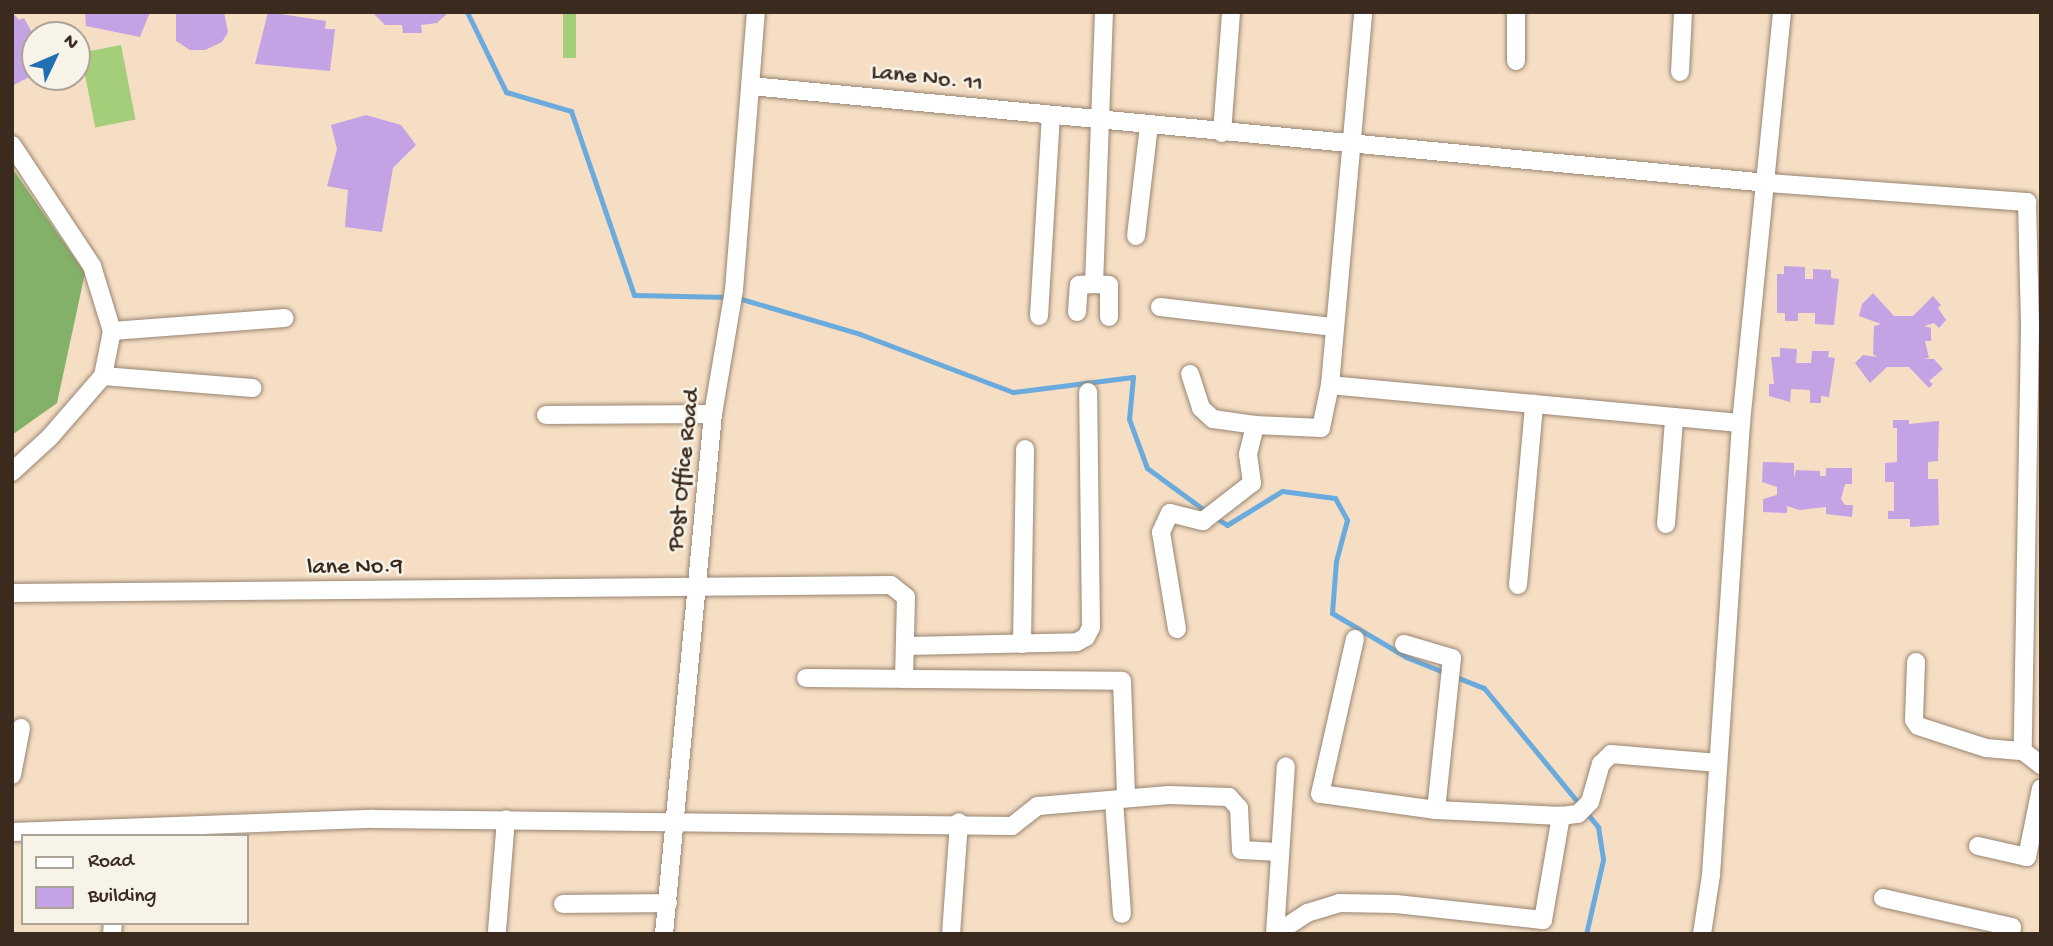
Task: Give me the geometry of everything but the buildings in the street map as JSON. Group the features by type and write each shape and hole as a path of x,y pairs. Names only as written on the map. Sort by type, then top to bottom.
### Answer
{"street":[{"name":"Post Office Road","path":"664,934 678,821 713,414 733,298 756,12"},
{"path":"1094,284 1097,121 1104,12"},
{"path":"1222,133 1231,12"},
{"path":"1190,374 1201,408 1213,419 1255,425 1321,428 1331,385 1363,12"},
{"path":"1516,12 1516,61"},
{"path":"1680,72 1683,12"},
{"path":"1702,934 1718,763 1741,423 1782,12"},
{"name":"Lane No. 11","path":"751,86 1051,117 1767,183 2034,202"},
{"path":"1039,316 1051,117"},
{"path":"1136,236 1149,126"},
{"path":"12,145 92,266 112,331 103,376 50,437 12,472"},
{"path":"2023,751 2032,616 2034,202"},
{"path":"1077,312 1079,285 1109,285 1109,317"},
{"path":"1160,306 1334,327"},
{"path":"112,331 285,318"},
{"path":"103,376 253,388"},
{"path":"1331,385 1674,419 1741,423"},
{"path":"904,679 908,646 1077,642 1091,627 1088,392"},
{"path":"1518,585 1534,404"},
{"path":"546,415 713,414"},
{"path":"1665,524 1674,419"},
{"path":"1177,629 1161,532 1170,513 1209,515 1252,483 1248,454 1255,425"},
{"path":"1022,644 1025,449"},
{"name":"lane No.9","path":"12,593 897,586 906,597 908,646"},
{"path":"1355,639 1320,794 1436,810 1576,811"},
{"path":"1404,644 1452,658 1436,810"},
{"path":"1916,662 1914,720 1918,726 1986,748 2023,751 2041,765"},
{"path":"806,678 1122,681 1122,914"},
{"path":"12,775 22,728"},
{"path":"1275,934 1307,913 1339,903 1396,904 1543,919 1576,811 1601,764 1611,754 1718,763"},
{"path":"1275,934 1286,766"},
{"path":"1978,846 2026,857 2041,788"},
{"path":"51,834 506,819 959,822 1012,826 1038,806 1120,799 1229,797 1239,808 1241,850 1280,852"},
{"path":"498,931 506,819"},
{"path":"951,934 959,822"},
{"path":"1883,898 2012,927 2011,934"},
{"path":"563,904 668,903"}],"green space":[{"path":"563,12 576,12 576,58 563,58"},
{"path":"121,45 136,120 95,127 88,91 91,91 91,51"},
{"path":"12,168 85,273 57,403 12,435"}],"waterway":[{"path":"467,12 506,92 571,111 634,295 728,297"},
{"path":"738,298 860,334 1013,392 1133,377 1129,419 1147,468 1207,512"},
{"path":"1216,518 1227,525 1282,491 1335,498 1347,520 1336,561 1332,613 1406,657 1484,688 1598,827 1603,860 1586,934"}]}
